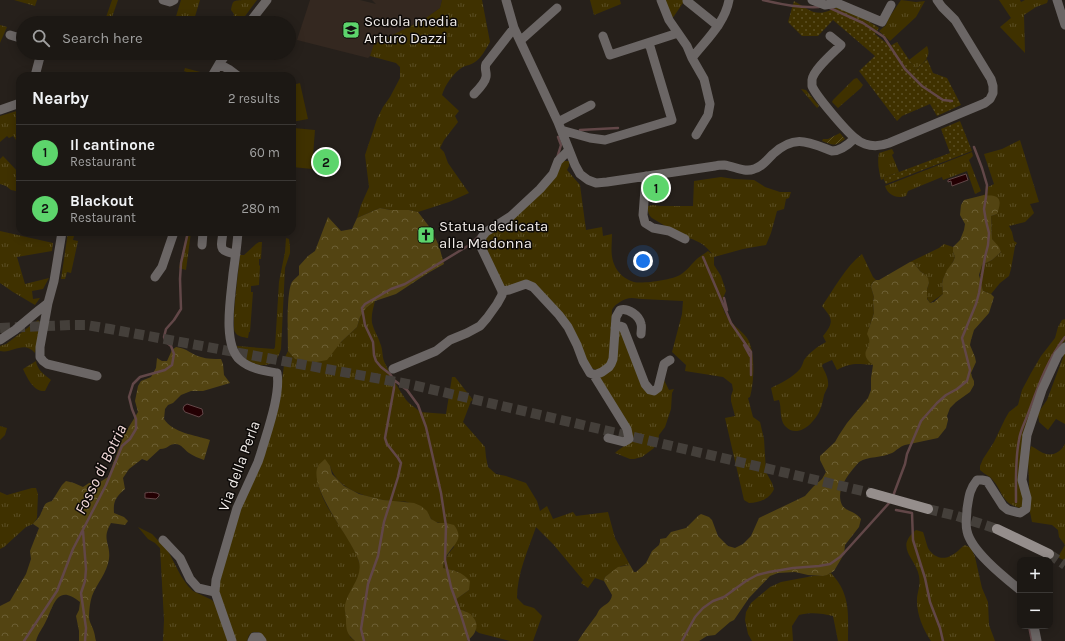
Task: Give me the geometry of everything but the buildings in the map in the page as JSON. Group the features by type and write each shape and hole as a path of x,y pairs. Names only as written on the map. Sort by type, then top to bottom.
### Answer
{"main road":[{"path":"871,493 928,509"},
{"path":"997,529 1049,554"}],"street":[{"path":"163,0 170,2 174,0"},
{"path":"255,16 267,0"},
{"path":"506,0 514,28 559,126 575,165 580,174 588,180 596,183 723,165 742,170 753,170 784,145 791,142 808,142 832,151 836,151 855,138"},
{"path":"661,0 669,20 687,46 704,79 710,104 708,115 696,135"},
{"path":"692,58 718,26 729,0"},
{"path":"812,0 825,5 837,3 882,22 891,5"},
{"path":"830,36 841,45 814,74 811,82 812,87 832,114 855,138 864,144 874,147 882,146 985,103 990,99 993,93 991,79 955,20 937,0"},
{"path":"1057,0 1065,25"},
{"path":"687,1 718,26"},
{"path":"520,41 557,8"},
{"path":"474,94 487,76 485,67 486,64 514,28"},
{"path":"603,36 610,55 678,33"},
{"path":"10,35 16,37"},
{"path":"559,126 590,138 605,140 672,120 649,43"},
{"path":"36,72 39,60"},
{"path":"214,72 222,60"},
{"path":"219,64 233,72"},
{"path":"0,110 16,104"},
{"path":"559,126 591,105"},
{"path":"392,369 436,350 450,340 480,326 487,318 502,295 502,291 480,247 482,237 486,232 511,216 540,189 553,174 558,161 569,150"},
{"path":"646,176 643,215 645,223 653,228 669,231 685,239"},
{"path":"61,236 54,281 48,303 40,347 40,357 43,362 47,364 97,376"},
{"path":"155,277 162,267 173,236"},
{"path":"202,245 203,236"},
{"path":"223,236 223,251 236,254"},
{"name":"Via della Perla","path":"232,641 215,592 216,580 237,508 258,462 266,438 279,381 277,373 245,364 239,359 233,349 229,322 238,236"},
{"path":"502,291 526,284 533,287 568,327 583,361 590,373 593,374 627,429 629,439 624,442 608,438"},
{"path":"0,340 15,330 48,303"},
{"path":"593,374 595,375 602,372 611,364 613,359 616,317 620,310 625,309 631,311 640,320 641,334"},
{"path":"615,328 620,326 623,327 645,384 650,390 654,391 656,389 664,364 670,360"},
{"path":"1017,588 983,557 972,544 966,526 969,494 977,480 982,480 987,482 1003,506 1008,510 1020,512 1026,509 1027,498 1022,480 1027,435 1042,390 1058,355 1065,347"},
{"path":"163,540 180,558 190,578 198,588 215,592"},
{"path":"1035,629 1037,641"},
{"path":"252,641 254,637 259,637 262,641"}],"shaded area":[{"name":"Scuola media Arturo Dazzi","path":"310,0 360,0 376,4 372,0 442,0 440,8 423,20 375,44 368,58 297,40"},
{"path":"966,174 968,180 952,186 951,181 948,182 948,180"},
{"path":"187,404 202,409 203,414 199,417 185,412 183,409"},
{"path":"145,493 156,493 159,494 159,496 156,499 145,498"}],"green space":[{"path":"14,0 37,0 35,6"},
{"path":"112,0 118,0 112,16 106,16"},
{"path":"181,0 200,0 195,16 176,16"},
{"path":"257,0 245,16 234,16 231,10 232,4 235,1"},
{"path":"442,0 482,0 490,42 477,60 472,64 463,67 453,75 442,95 459,111 455,116 458,122 444,140 440,148 444,152 448,163 469,193 449,202 418,212 380,208 357,218 369,187 365,155 377,119 400,78 400,67 396,63 370,56 374,44 423,20 440,8"},
{"path":"590,0 620,0 621,4 594,15"},
{"path":"663,0 685,0 672,19"},
{"path":"901,0 916,2 925,1 916,17 890,41 879,31 886,25 888,19"},
{"path":"999,0 1020,0 1021,2 1025,0 1048,0 1047,3 1036,7 1024,15 1025,53 1000,27 1011,18"},
{"path":"794,1 810,11 819,13 837,7 859,16 879,28 875,34 890,46 897,42 916,70 927,59 933,73 947,78 961,105 937,116 930,104 902,116 897,121 859,71 875,56 833,20 818,36 802,36 788,22"},
{"path":"0,25 7,27 0,43"},
{"path":"927,46 928,57 916,70 909,60"},
{"path":"185,68 200,72 186,72 184,71"},
{"path":"857,78 863,85 838,108 832,102 833,100 854,79"},
{"path":"300,83 308,119 296,121 296,84"},
{"path":"801,89 806,90 819,106 817,108"},
{"path":"16,111 16,140 13,136 9,138 7,136 0,142 0,116"},
{"path":"960,121 972,151 886,184 883,178 950,153 941,129"},
{"path":"296,128 315,130 312,169 296,167"},
{"path":"840,133 845,139 836,144 822,141 823,139 828,139"},
{"path":"1020,140 1039,202 1030,204 1034,213 1025,222 1009,226 1014,241 1017,243 1015,246 1011,269 1009,276 1000,283 991,294 983,291 980,272 982,265 992,260 1001,252 992,239 991,216 997,214 989,196 984,195 988,191 988,187 994,184 984,154 1002,149"},
{"path":"892,149 894,153 892,155 899,172 881,180 878,164 879,153"},
{"path":"972,152 973,156 969,160 981,191 975,194 967,171 943,180 942,177 908,191 906,196 902,197 893,196 886,189 885,186"},
{"path":"3,156 16,170 16,191 0,184 0,159"},
{"path":"563,161 569,161 567,170 580,185 586,230 602,227 603,236 612,234 612,253 615,267 622,276 634,282 650,282 676,277 683,273 698,258 708,251 712,254 700,243 677,233 652,218 648,213 648,206 693,206 694,181 721,177 754,180 765,187 780,192 791,192 789,198 786,199 784,209 777,211 766,245 743,249 714,257 714,265 721,276 726,291 721,303 728,318 747,338 752,351 753,376 750,397 748,398 753,417 760,422 764,439 766,472 774,489 767,498 753,503 749,503 744,500 725,418 735,416 731,401 733,390 732,384 723,377 685,371 686,365 672,352 682,314 683,301 630,298 616,305 612,310 610,359 606,366 596,370 588,366 582,348 536,287 508,287 503,285 484,251 485,238"},
{"path":"984,195 994,196 999,199 997,214 991,216 992,239 999,247 1001,252 992,260 982,265 979,275 983,291 994,297 989,313 974,330 971,340 970,345 976,362 971,373 974,385 970,392 950,408 947,416 948,420 946,428 938,438 905,445 888,455 863,460 859,462 850,473 842,486 840,500 845,509 856,514 861,519 859,527 845,545 844,554 834,571 823,576 795,572 778,573 770,576 749,598 734,620 715,635 707,636 699,641 578,641 599,610 609,602 611,598 612,595 604,581 605,577 618,567 630,565 634,572 636,572 646,563 652,551 659,545 660,539 666,538 671,532 686,528 701,514 712,520 718,536 728,546 735,548 743,544 751,536 759,518 805,496 822,479 826,472 820,460 820,456 835,442 847,423 868,398 871,390 873,365 867,359 865,354 869,344 867,334 874,313 874,297 871,287 873,282 910,262 913,262 928,278 929,283 927,289 927,299 930,303 934,302 943,294 943,279 955,257 953,247 960,240 964,230 965,224 960,215 961,205 964,200"},
{"path":"380,208 418,212 431,229 439,246 444,264 396,294 375,301 366,308 360,317 357,327 341,342 327,360 316,362 295,359 288,351 288,305 290,287 292,282 299,275 299,266 315,251 328,217 341,231 352,229 357,218"},
{"path":"0,231 16,235 16,236 53,243 52,251 17,257 25,284 49,278 43,289 32,291 33,299 40,298 35,305 0,283"},
{"path":"67,236 74,236 73,240 78,241 71,273 67,272 65,279 61,279"},
{"path":"186,236 190,236 186,270 179,268"},
{"path":"286,238 289,239 290,253 285,268 281,349 277,358 267,365 254,364 243,357 237,346 274,349 275,347 279,282 285,252"},
{"path":"259,242 262,242 261,259 259,259 259,285 251,286 251,292 253,292 250,332 248,338 238,335 235,332 234,327 240,255 244,255"},
{"path":"944,244 953,247 955,257 943,280 943,294 930,303 926,294 929,283 924,274 913,262 910,262"},
{"path":"862,254 873,277 876,280 873,282 871,287 874,297 874,313 869,328 870,343 866,352 867,358 873,365 851,365 837,370 832,360 823,364 822,366 827,378 828,386 818,415 806,428 795,431 790,430 783,423 779,400 774,401 771,388 794,375 800,369 808,355 826,342 823,336 831,321 822,306 845,271"},
{"path":"375,301 372,323 381,345 384,361 399,389 410,403 420,412 446,414 452,377 455,377 473,400 471,401 463,422 485,447 488,467 496,474 526,483 537,501 540,511 547,506 553,519 573,512 576,516 608,512 615,538 630,565 621,566 605,577 604,581 595,578 588,588 581,583 583,580 553,544 536,527 526,553 517,589 517,598 524,605 534,608 542,616 533,641 510,641 479,633 476,631 476,622 465,611 457,609 455,600 469,590 458,572 443,568 444,562 454,547 446,523 435,522 426,511 407,502 394,502 366,496 356,492 340,482 334,475 330,466 318,466 318,480 321,493 356,553 360,565 359,574 346,604 346,616 350,637 355,641 266,641 259,632 253,632 249,635 247,641 235,641 218,589 236,521 282,381 285,357 288,351 295,359 341,342 357,327 360,317 366,308"},
{"path":"1065,319 1065,341 1056,351 1027,425 1023,504 1021,508 1014,506 1005,500 990,477 980,470 980,466 1009,412 1018,405 1022,390 1031,373 1041,356 1055,338 1062,320"},
{"path":"38,320 41,323 35,353 31,349 22,347 9,351 0,351 0,346 6,344"},
{"path":"618,330 622,332 649,393 664,380 669,390 674,389 672,393 671,409 665,427 659,435 658,441 654,448 642,457 634,459 630,459 615,453 630,441 599,380 600,376 603,374"},
{"path":"176,347 203,358 221,359 224,375 230,383 203,391 191,391 181,395 165,409 164,419 168,424 185,433 210,440 204,460 187,452 183,447 173,444 160,449 147,461 142,459 129,469 123,478 125,489 119,494 116,500 114,505 114,513 124,517 128,521 125,525 111,523 108,529 106,538 109,554 108,564 92,596 89,609 89,619 96,641 79,641 76,616 79,610 80,602 72,597 61,595 54,603 36,641 0,641 0,606 10,601 26,574 31,559 30,551 39,528 33,524 40,516 45,505 52,501 66,481 83,487 89,483 100,482 108,477 124,435 138,412 135,401 138,386 141,381 151,377 156,368 157,358 162,361 167,361 172,350"},
{"path":"1065,352 1065,424 1056,419 1048,430 1039,422 1038,413 1047,400"},
{"path":"36,361 40,370 51,380 45,391 41,391 34,387 23,369"},
{"path":"0,426 7,428 5,435 0,440"},
{"path":"1065,444 1065,545 1059,537 1058,530 1052,525 1032,522 1030,512 1028,458 1031,446 1043,453 1053,454 1059,451"},
{"path":"325,459 330,466 332,474 344,486 359,494 383,500 414,503 427,511 431,519 438,523 454,525 457,530 458,539 445,559 443,568 461,573 470,581 469,590 455,600 457,609 469,613 475,619 476,630 467,641 355,641 350,636 347,629 345,607 347,599 358,577 360,565 350,543 327,505 318,483 316,474 318,466"},
{"path":"36,488 38,494 37,518 33,524 26,527 0,549 0,492 7,495"},
{"path":"138,527 152,534 168,551 181,576 193,591 212,600 216,605 228,641 163,641 164,620 160,548 148,539"},
{"path":"916,530 923,532 928,548 935,556 938,557 949,557 965,545 971,548 975,557 982,588 988,602 989,625 995,641 931,641 925,632 919,617 917,601 920,583 919,576 906,548 910,536"},
{"path":"1065,545 1065,561 1058,557"},
{"path":"831,573 842,589 847,605 848,641 838,641 833,616 811,613 799,615 792,626 793,641 752,641 748,634 745,620 746,612 751,603 770,587 781,582 813,576 823,576"}],"waterway":[{"path":"763,0 791,6 819,7"},
{"path":"830,8 863,23 884,37 905,69 922,86 943,100 952,101"},
{"path":"580,130 618,128"},
{"path":"557,158 561,145 558,137"},
{"path":"893,496 905,464 907,454 921,421 946,395 967,381 970,370 962,338 979,293 989,233 984,209 987,185 974,147"},
{"path":"469,641 451,587 445,560 446,526 441,493 426,427 418,405 407,390 394,380 390,374 376,361 373,342 365,325 362,308 365,304 391,289 405,284 471,244 480,235"},
{"name":"Fosso di Botria","path":"24,641 57,591 73,549 106,485 122,446 130,439 136,429 136,419 129,397 133,384 140,377 165,370 172,365 174,354 171,346 166,342 164,337 166,329 181,309 181,263 187,236"},
{"path":"703,257 731,323 751,352 751,375"},
{"path":"724,298 727,310"},
{"path":"1016,502 1016,463 1020,433 1044,374 1053,355 1065,337"},
{"path":"744,345 750,356"},
{"path":"364,641 361,629 368,584 378,556 384,522 401,463 387,444 385,438 394,381"},
{"path":"682,641 695,617 703,608 713,601 724,597 757,575 793,568 830,564 844,553 890,502"},
{"path":"896,510 912,513 913,540 925,578 930,602 940,628 943,641"},
{"path":"83,531 86,569 85,581 81,593 86,628 85,641"},
{"path":"1030,629 1032,641"}],"tunnel":[{"path":"0,328 86,325 413,385 871,493"},
{"path":"928,509 957,516 997,529"},
{"path":"1049,554 1065,565"}],"place":[{"name":"Scuola media Arturo Dazzi","path":"351,30"},
{"name":"Blackout","path":"326,162"},
{"name":"Il cantinone","path":"656,188"},
{"name":"Statua dedicata alla Madonna","path":"426,235"}]}
